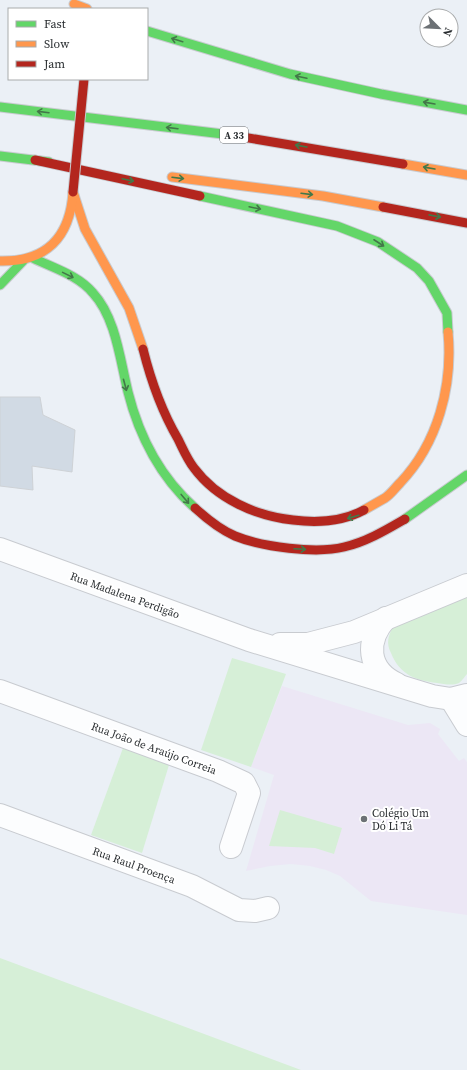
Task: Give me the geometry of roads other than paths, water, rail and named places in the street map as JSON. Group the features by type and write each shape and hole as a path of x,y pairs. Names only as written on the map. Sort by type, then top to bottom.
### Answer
{"main road":[{"path":"74,4 84,8"},
{"path":"148,31 290,74 381,94 467,110"},
{"path":"0,261 23,261 33,258 50,247 64,231 72,212 84,80"},
{"name":"A 33","path":"0,107 247,137 467,175"},
{"path":"0,156 136,172"},
{"path":"35,160 337,226 374,240 421,272 439,295 451,322 457,343"},
{"path":"160,175 323,196 467,222"},
{"path":"73,192 86,233 116,282 134,320 155,392 173,432 194,469 224,496 256,513 285,521 310,524 338,521 372,512 403,492 421,473"},
{"path":"33,258 83,282 99,300 110,325 126,389 138,424 157,466 190,505 233,535 285,548 316,550 344,547 388,530 467,475"},
{"path":"0,285 23,261"}],"street":[{"name":"Rua Madalena Perdigão","path":"0,549 250,640 411,691 459,697"},
{"name":"Rua Madalena Perdigão","path":"250,640 281,644 308,644 354,632 467,585"},
{"path":"386,618 376,629 372,642 372,657 378,669 390,680 411,691"},
{"name":"Rua João de Araújo Correia","path":"0,691 211,769 244,783 249,793 231,847"},
{"path":"459,697 467,725"},
{"name":"Rua Raul Proença","path":"0,815 192,886 239,910 255,911 268,908"}],"place":[{"name":"Colégio Um Dó Li Tá","path":"364,819"}]}
